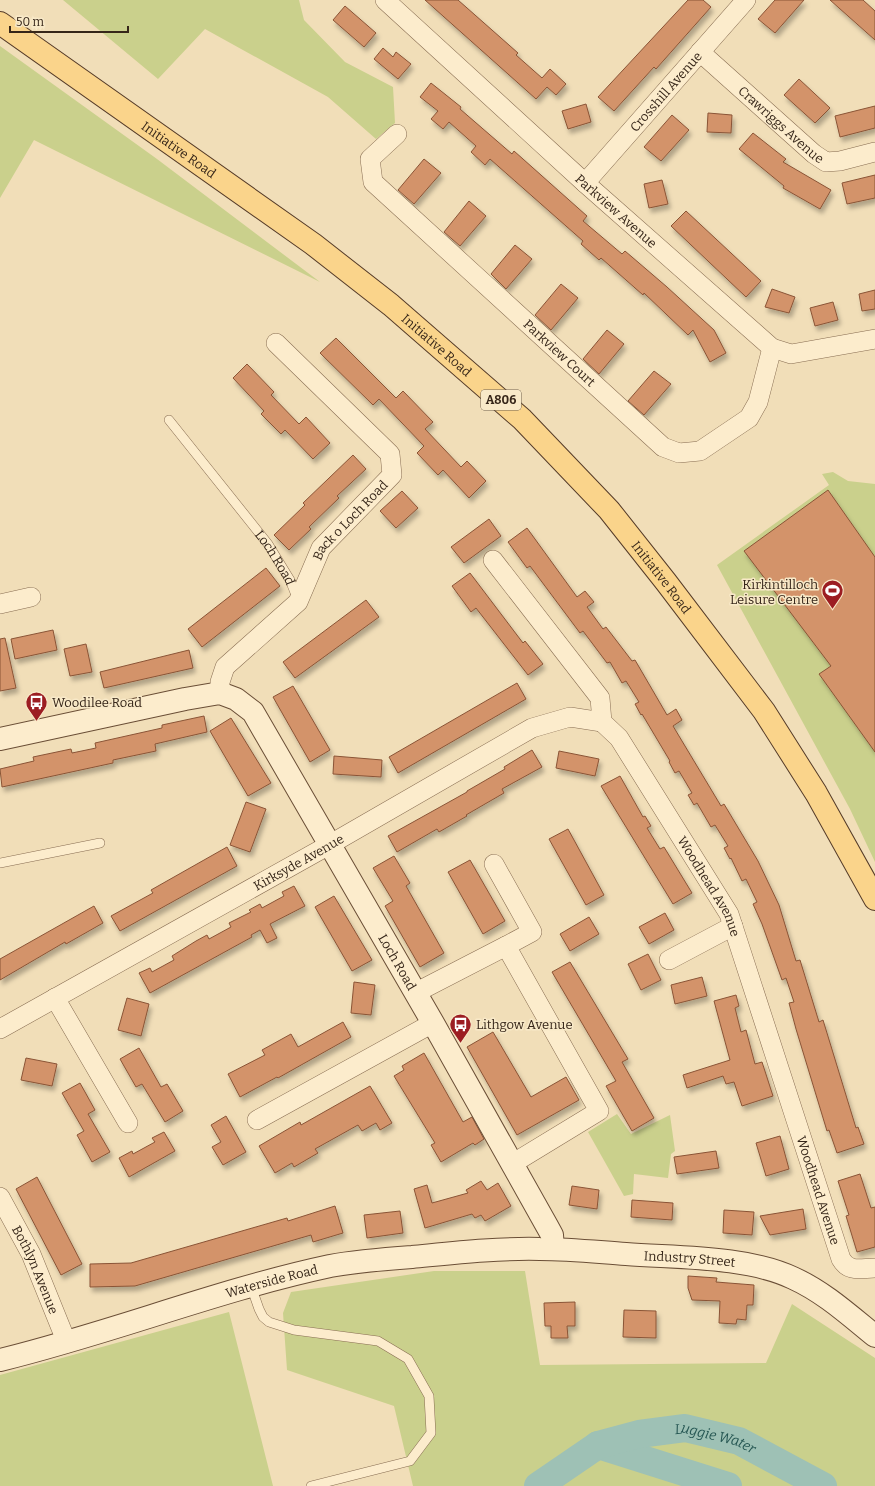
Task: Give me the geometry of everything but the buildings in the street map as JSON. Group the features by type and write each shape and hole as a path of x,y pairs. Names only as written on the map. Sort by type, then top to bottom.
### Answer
{"main road":[{"name":"Initiative Road","path":"0,23 313,244 402,314 522,419 609,510 764,711 816,793 875,899"},
{"path":"0,739 185,699 220,693"},
{"name":"Loch Road","path":"220,693 236,699 253,712 433,1023 552,1235 553,1249"},
{"name":"Waterside Road","path":"0,1360 67,1343 251,1286 350,1263 470,1252 553,1249"},
{"name":"Industry Street","path":"553,1249 740,1264 792,1277 820,1293 875,1336"}],"street":[{"name":"Parkview Avenue","path":"385,0 585,183 772,348 791,354 875,339"},
{"name":"Crosshill Avenue","path":"585,183 746,0"},
{"name":"Crawriggs Avenue","path":"700,52 814,154 826,162 840,161 875,152"},
{"name":"Parkview Court","path":"397,134 370,159 373,182 662,447 679,453 700,451 749,418 758,402 772,348"},
{"name":"Back o Loch Road","path":"276,343 390,454 392,475 321,548 298,602"},
{"path":"493,560 600,698 602,722"},
{"path":"0,604 31,597"},
{"name":"Loch Road","path":"220,693 225,668 298,602"},
{"name":"Kirksyde Avenue","path":"0,1029 329,845 532,728 570,717 602,722"},
{"name":"Woodhead Avenue","path":"602,722 619,738 729,914 841,1260 845,1266 851,1269 875,1268"},
{"path":"415,993 532,932 494,864"},
{"path":"669,960 733,926"},
{"path":"506,946 599,1112 512,1164"},
{"path":"55,998 128,1122"},
{"path":"257,1120 433,1023"},
{"name":"Bothlyn Avenue","path":"0,1197 31,1254 67,1343"}],"lane":[{"name":"Loch Road","path":"169,420 268,544 290,580 298,602"},
{"path":"0,863 100,843"},
{"path":"251,1286 259,1309 269,1322 294,1330 378,1341 408,1359 429,1396 431,1433 410,1461 311,1486"}],"green space":[{"path":"63,0 299,0 304,20 345,62 393,87 395,123 376,139 328,97 205,29 158,79"},
{"path":"0,46 157,159 320,282 34,140 0,198"},
{"path":"833,472 848,481 875,484 875,862 850,809 717,565 829,485 822,474"},
{"path":"617,1114 631,1134 670,1115 675,1151 671,1154 668,1178 634,1174 633,1194 624,1196 588,1132"},
{"path":"434,1271 525,1271 540,1365 766,1363 792,1304 875,1358 875,1486 413,1486 394,1406 287,1370 283,1313 291,1292"},
{"path":"229,1312 273,1486 0,1486 0,1375"}],"waterway":[{"name":"Luggie Water","path":"538,1486 598,1445 639,1434 685,1428 739,1441 823,1486"},
{"name":"Luggie Water","path":"598,1445 728,1486"}],"place":[{"name":"Kirkintilloch Leisure Centre","path":"833,610"},
{"name":"Woodilee Road","path":"37,722"},
{"name":"Lithgow Avenue","path":"461,1044"}]}
